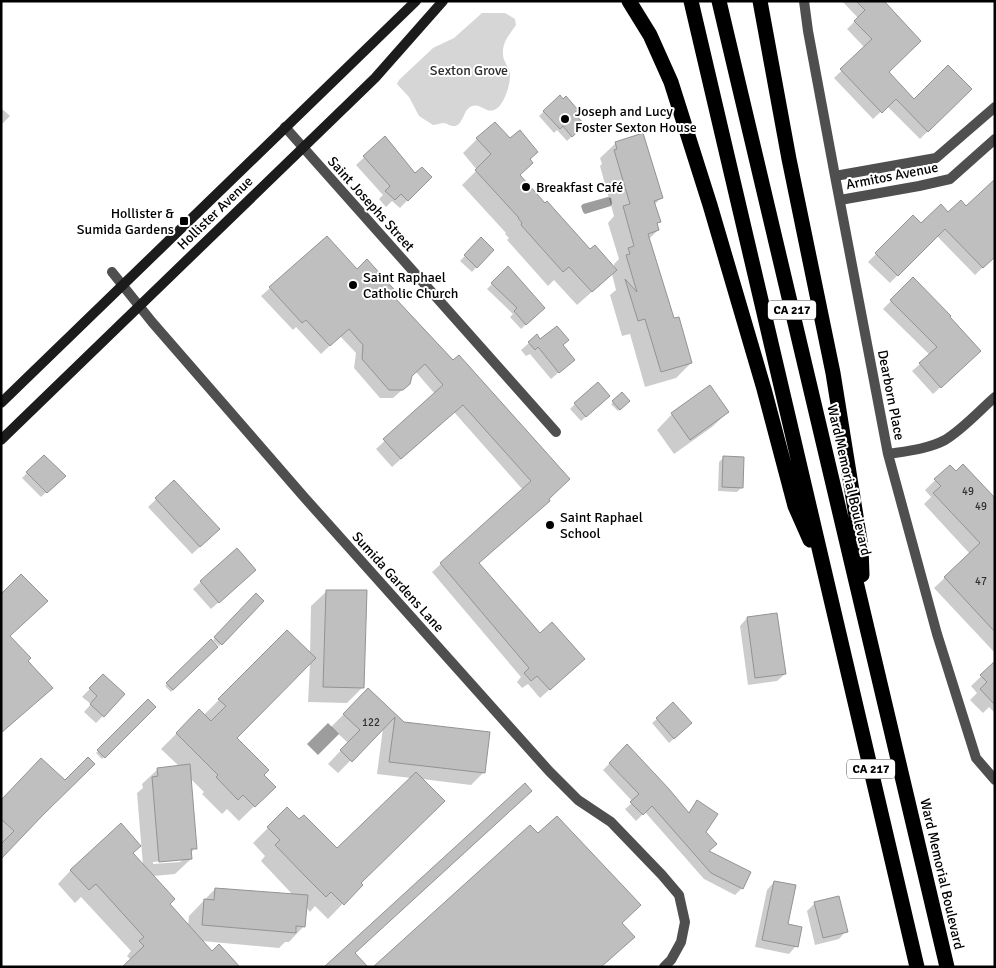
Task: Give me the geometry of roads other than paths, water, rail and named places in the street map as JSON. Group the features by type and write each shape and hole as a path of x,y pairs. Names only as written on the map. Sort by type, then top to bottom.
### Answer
{"highway":[{"path":"629,1 650,35 671,82 740,306 795,506 824,571"},
{"name":"CA 217","path":"691,1 917,967"},
{"name":"Ward Memorial Boulevard","path":"719,1 947,967"},
{"path":"760,1 789,160 833,373 860,547 866,619"}],"main road":[{"name":"Hollister Avenue","path":"1,404 416,1"},
{"name":"Hollister Avenue","path":"1,440 375,78 443,1"}],"street":[{"name":"Dearborn Place","path":"804,1 808,31 888,454 937,634 976,758 995,780"},
{"name":"Armitos Avenue","path":"835,176 936,158 995,106"},
{"name":"Saint Josephs Street","path":"286,127 556,432"},
{"name":"Armitos Avenue","path":"840,200 950,179 995,138"},
{"name":"Sumida Gardens Lane","path":"112,272 304,497 549,771 578,800 611,822 650,861 679,895 685,922 683,932 678,948 664,967"},
{"path":"888,454 928,446 945,440 995,397"}],"place":[{"name":"Joseph and Lucy Foster Sexton House","path":"565,119"},
{"name":"Breakfast Café","path":"526,187"},
{"name":"Hollister & Sumida Gardens","path":"184,221"},
{"name":"Saint Raphael Catholic Church","path":"353,285"},
{"name":"Saint Raphael School","path":"550,525"}],"park label":[{"name":"Sexton Grove","path":"469,70"}]}
